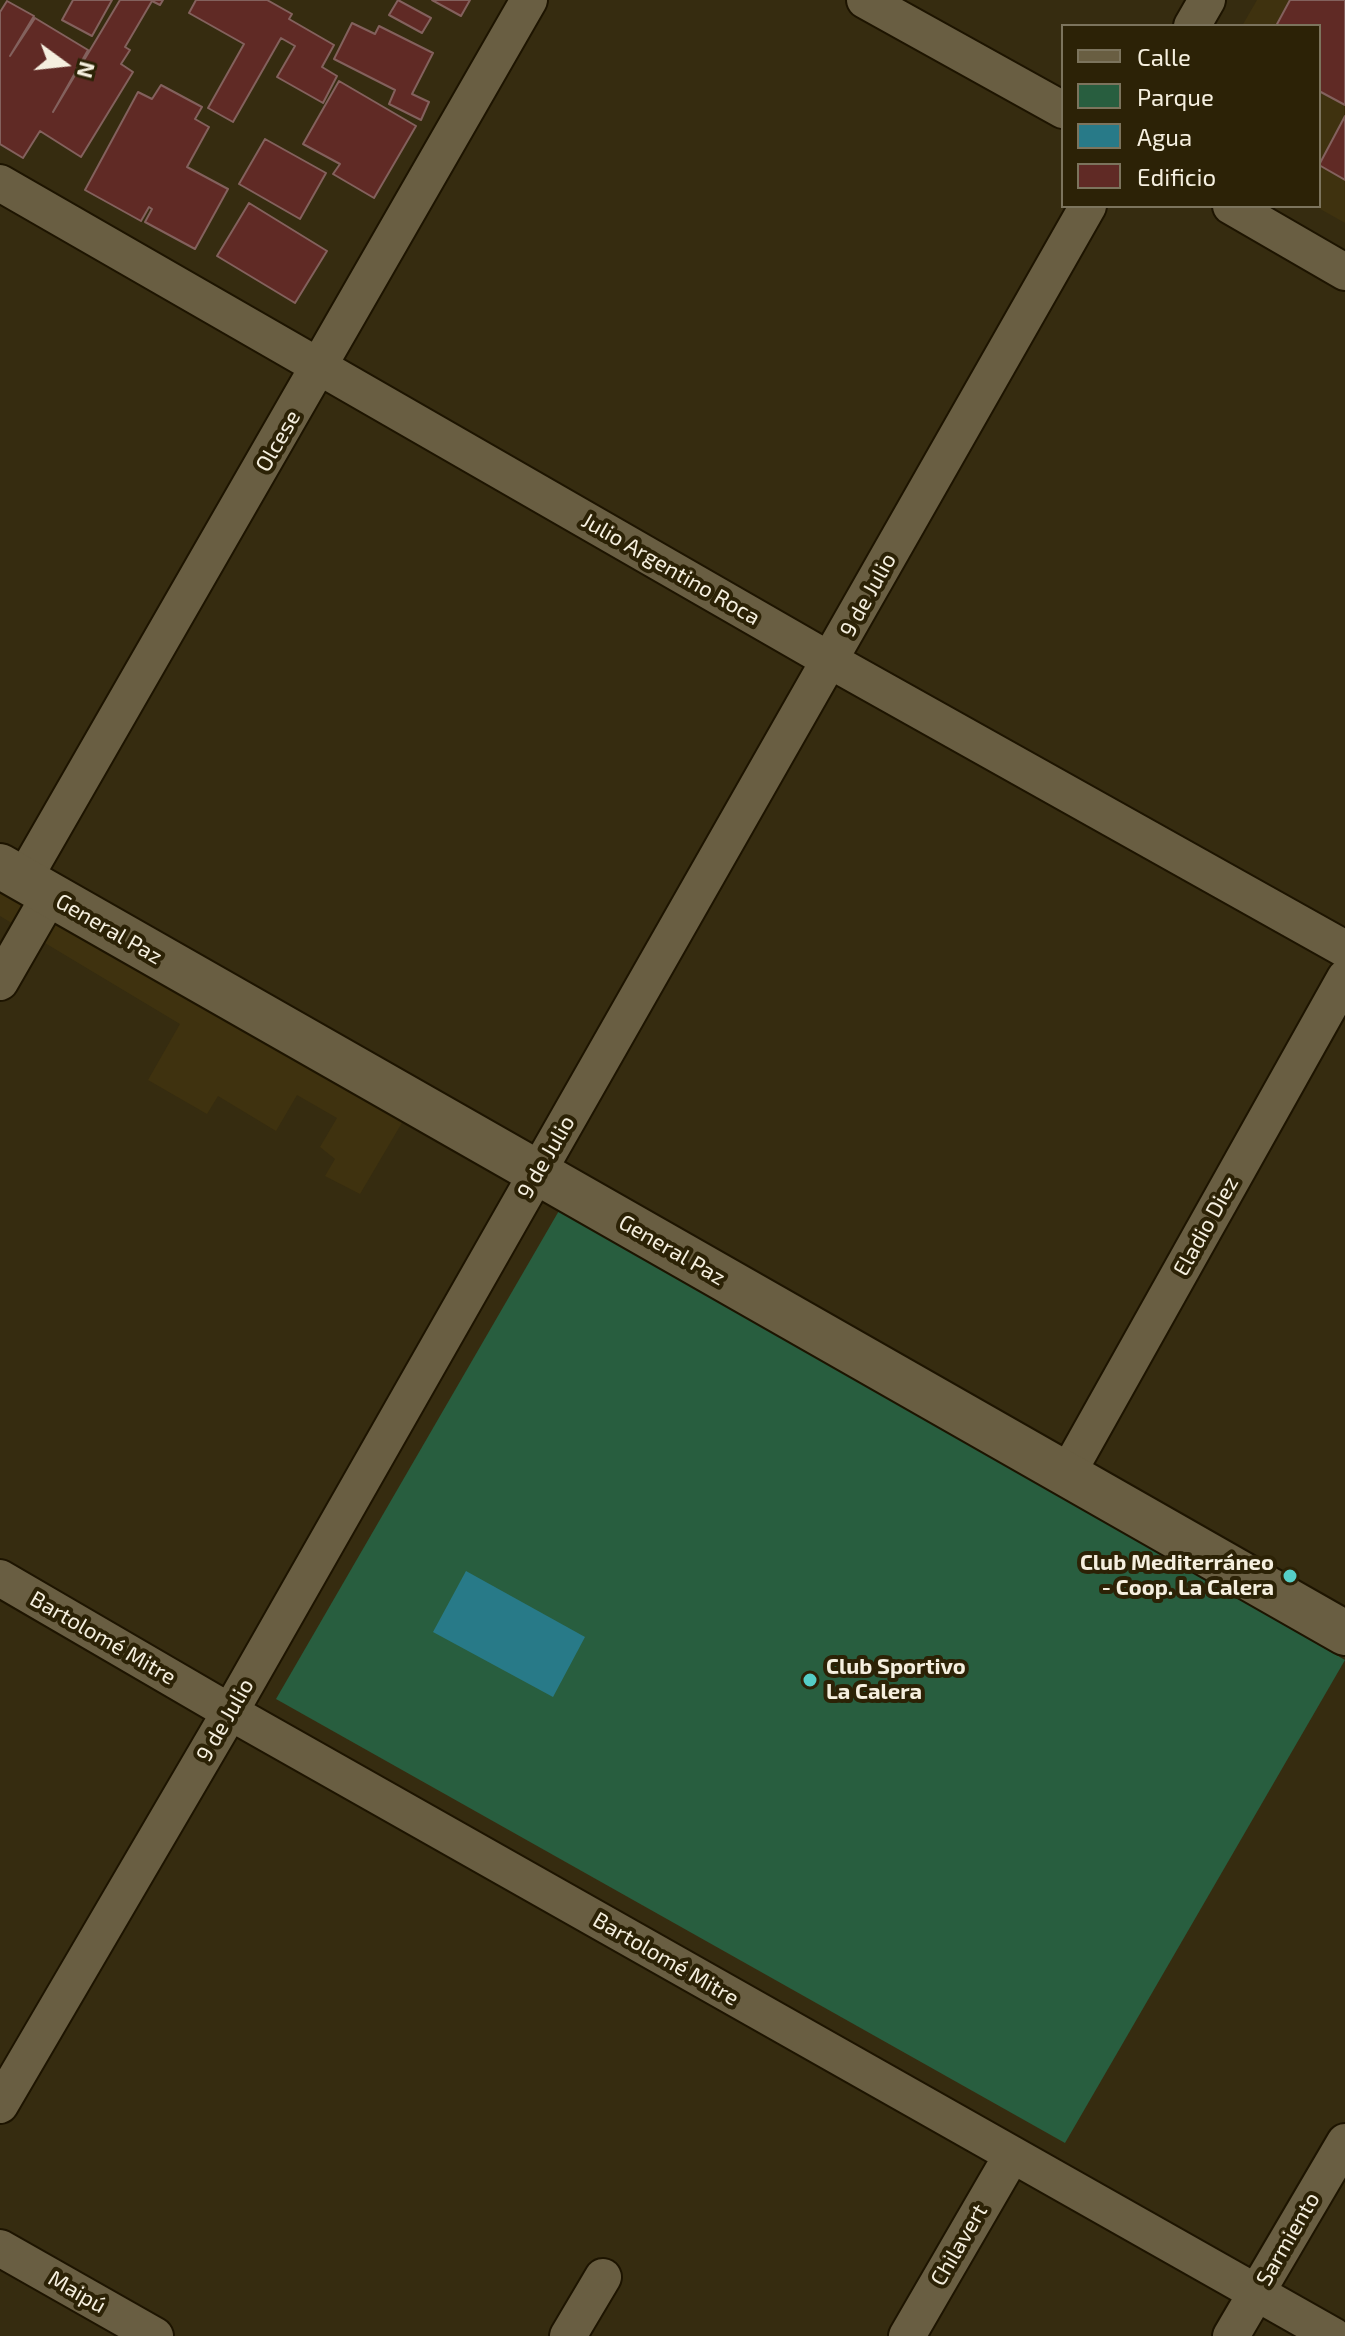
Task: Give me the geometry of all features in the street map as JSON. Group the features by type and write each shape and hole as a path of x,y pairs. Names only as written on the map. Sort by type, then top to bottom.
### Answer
{"street":[{"name":"Olcese","path":"0,982 24,880 529,0"},
{"path":"865,0 1061,109"},
{"path":"1193,24 1207,0"},
{"name":"Julio Argentino Roca","path":"0,183 831,661 1345,949"},
{"name":"9 de Julio","path":"0,2105 230,1712 1087,208"},
{"path":"1234,208 1345,272"},
{"name":"General Paz","path":"24,880 1345,1633"},
{"name":"Eladio Diez","path":"1067,1474 1345,978"},
{"name":"Bartolomé Mitre","path":"0,1578 230,1712 1333,2336"},
{"name":"Sarmiento","path":"1231,2336 1345,2142"},
{"name":"Chilavert","path":"907,2336 1012,2155"},
{"name":"Maipú","path":"0,2248 155,2336"},
{"path":"568,2336 603,2277"}],"shaded area":[{"path":"1257,0 1345,0 1345,223 1319,208 1321,208 1321,24 1243,24"},
{"path":"0,843 426,1082 360,1194 325,1176 335,1159 320,1147 337,1118 297,1095 276,1131 218,1096 207,1114 148,1080 180,1024 0,916"}],"green space":[{"name":"Club Sportivo La Calera","path":"560,1209 1345,1660 1065,2143 276,1699"}],"water":[{"path":"466,1571 585,1637 553,1697 433,1632"}],"building":[{"path":"73,0 112,0 92,36 62,20"},
{"path":"120,0 163,0 160,5 152,1 125,47 130,50 121,64 133,72 81,157 40,131 23,158 0,144 0,12 7,1 34,16 10,56 35,18 88,50 53,112"},
{"path":"196,0 267,0 292,14 289,19 334,45 322,67 337,76 323,103 277,77 295,46 281,38 233,122 208,108 244,44 189,13"},
{"path":"398,0 431,18 422,33 389,15"},
{"path":"432,0 470,0 461,16"},
{"path":"1290,0 1345,0 1345,105 1321,92 1321,24 1277,24"},
{"path":"352,23 375,34 379,26 433,53 412,94 429,102 421,120 389,104 395,90 334,59"},
{"path":"339,81 416,126 374,198 333,174 340,164 303,144"},
{"path":"161,85 202,107 195,119 209,127 187,167 228,189 195,249 145,222 152,209 149,207 141,221 85,190 138,92 152,99"},
{"path":"1345,116 1345,180 1321,166"},
{"path":"265,139 326,173 300,219 239,184"},
{"path":"249,203 327,251 295,303 217,256"}],"place":[{"name":"Club Mediterráneo - Coop. La Calera","path":"1290,1576"},
{"name":"Club Sportivo La Calera","path":"810,1680"}]}
